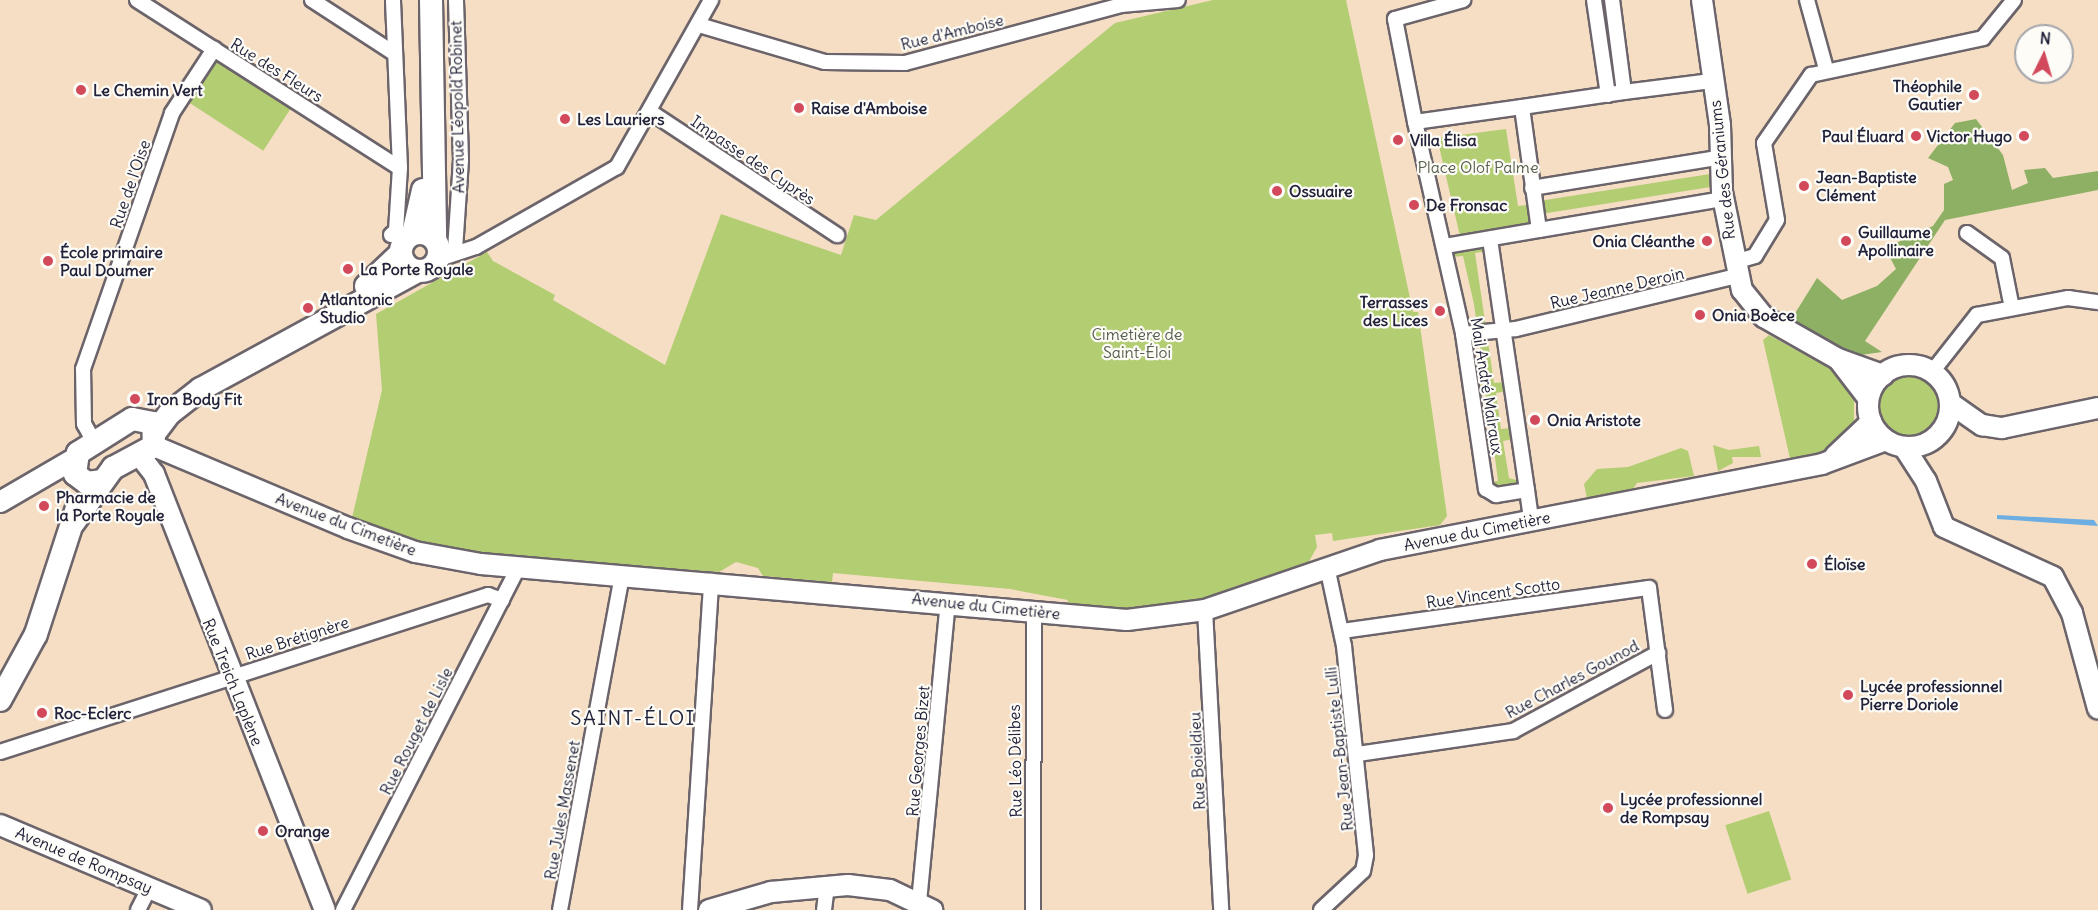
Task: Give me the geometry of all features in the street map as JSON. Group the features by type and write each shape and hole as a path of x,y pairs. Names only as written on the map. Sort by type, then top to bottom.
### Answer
{"main road":[{"name":"Avenue Léopold Robinet","path":"402,241 423,188 419,0"},
{"name":"Avenue Léopold Robinet","path":"430,0 442,247"},
{"path":"149,438 170,413 201,389 417,271 432,268 442,247 402,241"},
{"path":"402,241 404,263 417,271"},
{"path":"83,474 149,438 198,380 372,282 402,241"},
{"path":"0,700 36,634 74,522 83,474 93,440 132,419 149,438"}],"street":[{"name":"Rue des Fleurs","path":"137,0 400,168"},
{"path":"312,0 395,54"},
{"path":"393,0 400,168 396,231 402,241"},
{"name":"Avenue Léopold Robinet","path":"442,247 461,160 456,0"},
{"path":"442,247 476,247 617,167 652,113 711,0"},
{"name":"Rue d'Amboise","path":"699,25 825,62 906,63 1121,5 1178,0"},
{"path":"1463,0 1395,19 1415,122 1444,246 1723,199"},
{"path":"1594,0 1608,95"},
{"path":"1612,0 1624,92"},
{"name":"Rue des Géraniums","path":"1702,0 1711,81 1720,125 1718,158 1723,199 1735,269 1748,300 1764,317 1838,359 1883,375"},
{"path":"1807,0 1826,69 1983,38 2014,0"},
{"name":"Rue de l'Oise","path":"93,440 84,424 83,369 172,113 214,49"},
{"name":"Rue Jeanne Deroin","path":"1463,334 1504,328 1735,269 1755,256 1777,220 1764,142 1811,75 1826,69"},
{"path":"1415,122 1711,81"},
{"path":"1522,107 1539,230"},
{"name":"Impasse des Cyprès","path":"652,113 837,235"},
{"path":"1532,188 1718,158"},
{"path":"1967,233 2002,258 2012,309"},
{"name":"Mail André Malraux","path":"1490,239 1531,520"},
{"name":"Mail André Malraux","path":"1444,246 1463,334 1486,489 1496,495 1527,490"},
{"path":"1932,372 1977,315 2068,297 2098,302"},
{"name":"Rue des Géraniums","path":"1838,359 1869,398"},
{"path":"1982,425 1950,403 1932,372 1909,365 1883,375 1869,398 1871,422 1886,440 1904,447 1982,425 2012,427 2098,408"},
{"path":"1926,481 1931,440 1950,403"},
{"name":"Avenue du Cimetière","path":"1822,464 1871,422"},
{"name":"Avenue du Cimetière","path":"149,438 415,552 518,568 711,581 1127,620 1206,610 1380,550 1822,464 1886,440"},
{"name":"Rue Treich Laplène","path":"149,438 154,474 231,676 325,910"},
{"path":"1904,447 1926,481 1944,527 2053,577 2072,613 2098,709"},
{"path":"0,502 49,474 83,474"},
{"name":"Rue Jean-Baptiste Lulli","path":"1321,910 1363,871 1358,754 1342,631 1327,567"},
{"name":"Rue Rouget de Lisle","path":"343,910 518,568"},
{"name":"Rue Jules Massenet","path":"560,910 622,574"},
{"path":"690,910 711,581"},
{"name":"Rue Vincent Scotto","path":"1342,631 1649,588 1658,653"},
{"name":"Rue Brétignère","path":"0,752 488,595 502,600"},
{"name":"Rue Georges Bizet","path":"926,906 948,602"},
{"name":"Rue Boieldieu","path":"1206,610 1221,910"},
{"name":"Rue Léo Délibes","path":"1033,910 1034,611"},
{"path":"1658,653 1665,710"},
{"name":"Rue Charles Gounod","path":"1358,754 1513,731 1658,653"},
{"name":"Avenue de Rompsay","path":"0,825 201,910"},
{"path":"824,910 827,885"},
{"path":"708,910 771,892 827,885 872,886 926,906"},
{"path":"138,910 149,888"}],"green space":[{"name":"Cimetière de Saint-Éloi","path":"1213,0 1346,0 1413,312 1418,312 1447,516 1440,525 1333,541 1332,533 1315,535 1317,547 1307,565 1211,600 1145,612 1067,607 1068,600 1010,589 833,573 832,582 763,576 758,568 736,562 719,572 521,559 427,543 352,518 382,390 376,314 487,252 493,261 555,295 553,300 665,365 721,214 841,255 854,215 876,220 1115,23"},
{"path":"218,57 293,105 263,151 189,102"},
{"path":"1976,119 2003,155 2012,190 2028,183 2024,170 2045,168 2053,178 2098,171 2098,190 1945,220 1865,341 1882,352 1847,357 1789,323 1817,278 1842,300 1877,286 1896,269 1885,248 1933,226 1944,210 1944,184 1953,180 1948,167 1928,158 1955,123"},
{"name":"Place Olof Palme","path":"1506,129 1518,206 1528,205 1531,224 1460,236 1437,138"},
{"path":"1710,174 1712,187 1541,214 1539,201"},
{"path":"1482,246 1486,251 1475,253 1494,383 1506,382 1507,391 1496,393 1501,429 1512,428 1514,439 1503,441 1509,478 1520,481 1499,488 1489,482 1498,481 1493,442 1485,443 1483,432 1491,430 1486,395 1478,396 1477,386 1485,384 1474,304 1463,256 1451,257 1453,251"},
{"path":"1769,335 1847,378 1854,394 1854,427 1822,461 1792,467 1763,340"},
{"path":"1908,373 1921,376 1932,383 1939,394 1942,407 1939,420 1932,431 1921,438 1908,441 1895,438 1884,431 1877,420 1874,407 1877,394 1884,383 1895,376"},
{"path":"1713,445 1729,450 1759,446 1761,457 1732,457 1733,463 1718,471"},
{"path":"1681,448 1688,451 1694,476 1637,483 1633,489 1587,498 1584,484 1597,469 1628,467"},
{"path":"1769,811 1791,879 1748,894 1725,825"}],"water":[{"path":"1997,515 2094,520 2098,526 1997,519"}],"place":[{"name":"Le Chemin Vert","path":"81,90"},
{"name":"Théophile Gautier","path":"1974,95"},
{"name":"Raise d'Amboise","path":"799,108"},
{"name":"Les Lauriers","path":"565,119"},
{"name":"Paul Éluard","path":"1916,136"},
{"name":"Victor Hugo","path":"2024,136"},
{"name":"Villa Élisa","path":"1398,140"},
{"name":"Jean-Baptiste Clément","path":"1804,186"},
{"name":"Ossuaire","path":"1277,191"},
{"name":"De Fronsac","path":"1414,205"},
{"name":"Onia Cléanthe","path":"1707,241"},
{"name":"Guillaume Apollinaire","path":"1846,241"},
{"name":"École primaire Paul Doumer","path":"48,261"},
{"name":"La Porte Royale","path":"348,269"},
{"name":"Atlantonic Studio","path":"308,308"},
{"name":"Terrasses des Lices","path":"1440,311"},
{"name":"Onia Boèce","path":"1700,315"},
{"name":"Iron Body Fit","path":"135,399"},
{"name":"Onia Aristote","path":"1535,420"},
{"name":"Pharmacie de la Porte Royale","path":"44,506"},
{"name":"Éloïse","path":"1812,564"},
{"name":"Lycée professionnel Pierre Doriole","path":"1848,695"},
{"name":"Roc-Eclerc","path":"42,713"},
{"name":"Lycée professionnel de Rompsay","path":"1608,808"},
{"name":"Orange","path":"263,831"}],"district":[{"name":"SAINT-ÉLOI","path":"633,717"}]}
